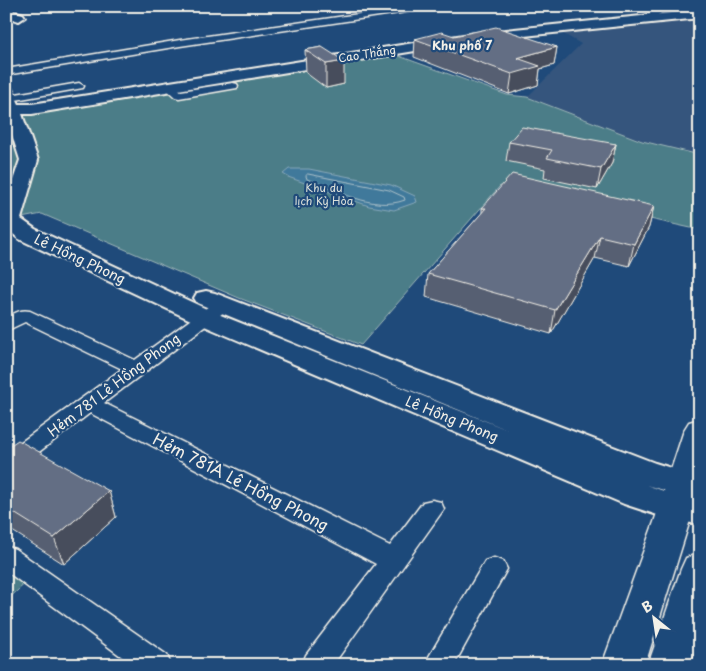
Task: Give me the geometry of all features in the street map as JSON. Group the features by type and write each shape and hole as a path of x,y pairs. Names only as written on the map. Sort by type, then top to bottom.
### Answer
{"main road":[{"path":"623,665 690,497 700,430"},
{"path":"669,665 700,569"}],"street":[{"path":"8,223 29,160 9,101 69,75 171,45 433,6"},
{"path":"645,19 658,11 659,6"},
{"path":"6,13 12,18"},
{"name":"Cao Thắng","path":"9,101 32,109 476,37 700,14"},
{"path":"6,72 69,75"},
{"path":"169,87 179,96 233,86"},
{"name":"Lê Hồng Phong","path":"8,223 27,234 213,311 636,495 690,497"},
{"name":"Hẻm 781 Lê Hồng Phong","path":"6,465 213,311"},
{"path":"6,326 24,315 135,368"},
{"name":"Hẻm 781A Lê Hồng Phong","path":"89,404 393,560"},
{"path":"316,665 432,509"},
{"path":"6,557 157,665"},
{"path":"438,665 494,569"}],"shaded area":[{"path":"700,17 700,155 642,141 527,97 581,44 562,33"}],"green space":[{"name":"Khu du lịch Kỳ Hòa","path":"396,55 507,95 527,97 642,141 700,155 700,230 500,186 361,345 239,298 42,214 6,221 6,114"},
{"path":"6,565 29,580 6,601"}],"water":[{"path":"289,169 309,169 391,185 415,196 417,202 394,210 369,206 283,174"}],"building":[{"path":"496,27 557,47 517,58 540,66 512,74 415,39 442,32 454,36"},
{"path":"322,47 344,61 326,64 305,50"},
{"path":"522,127 616,144 601,169 547,158 552,150 509,142"},
{"path":"512,174 654,206 634,244 600,236 555,310 428,274 486,208 482,208"},
{"path":"18,440 109,491 54,538 6,508 6,448"}],"district":[{"name":"Khu phố 7","path":"462,46"}]}
